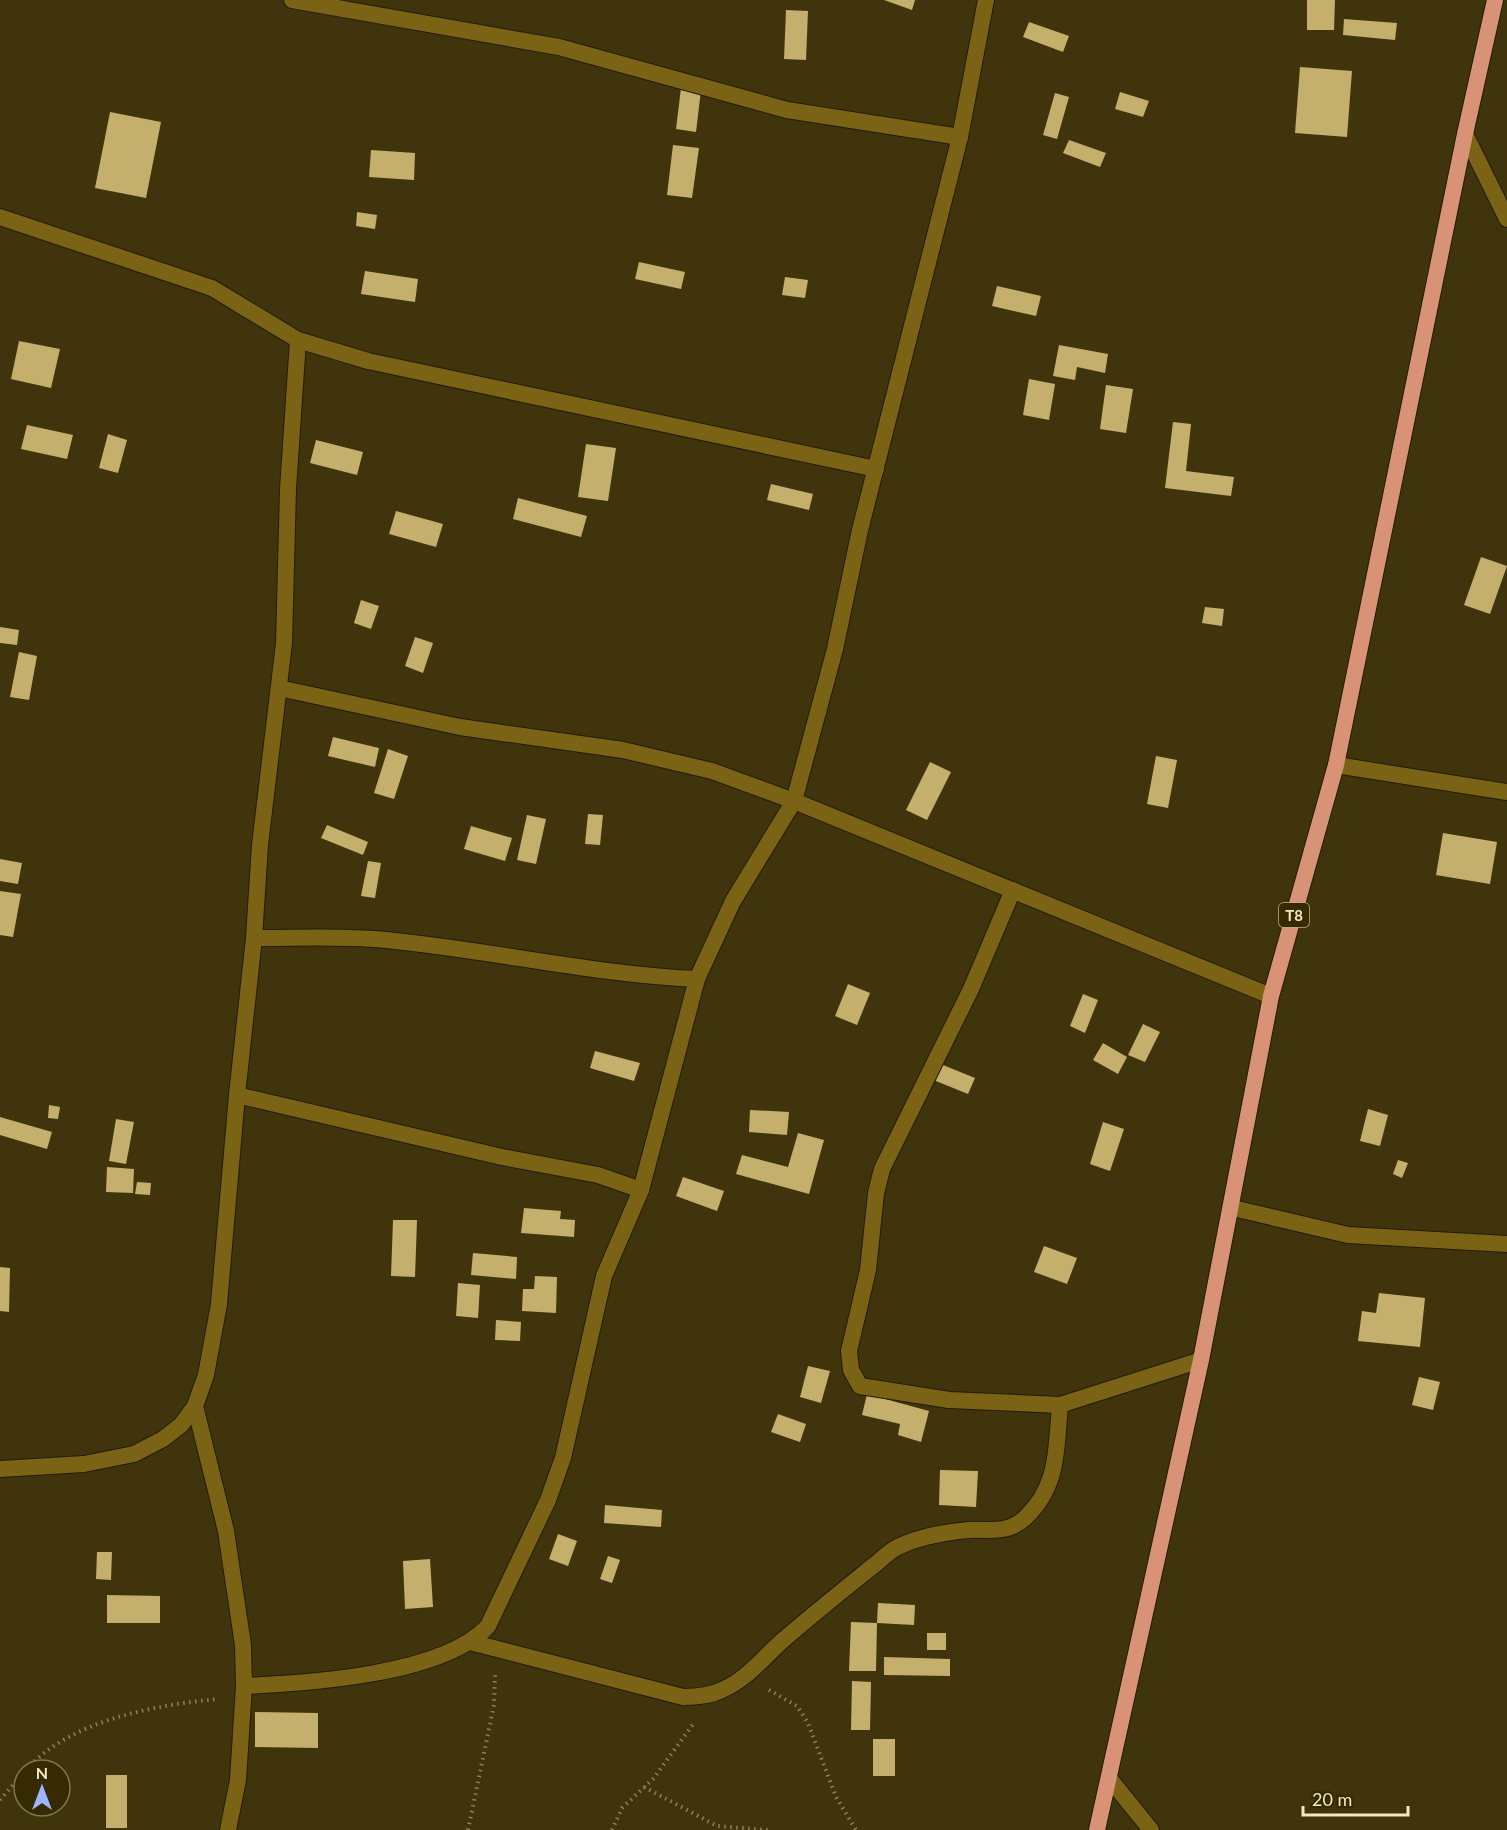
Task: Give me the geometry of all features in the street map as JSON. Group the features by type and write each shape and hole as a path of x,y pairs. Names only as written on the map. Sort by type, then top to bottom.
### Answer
{"highway":[{"name":"T8","path":"1097,1830 1233,1208 1271,996 1336,765 1465,134 1495,0"}],"street":[{"path":"292,0 559,47 788,110 960,137"},
{"path":"243,1692 330,1681 381,1671 458,1649 470,1642 488,1626 548,1500 568,1435 604,1276 641,1190 697,979 733,901 794,801 835,649 876,468 960,137 986,0"},
{"path":"1465,134 1507,219"},
{"path":"0,217 213,288 298,340 368,361 441,378 517,390 638,419 876,468"},
{"path":"0,1469 84,1464 134,1454 163,1439 181,1425 195,1406 206,1375 219,1304 237,1095 254,938 260,845 284,643 288,489 298,340"},
{"path":"279,688 460,727 623,750 712,771 794,801 1271,996"},
{"path":"1336,765 1507,792"},
{"path":"1013,890 971,989 882,1169 876,1193 868,1270 849,1351 854,1379 860,1386 874,1390 949,1400 1060,1405 1201,1360"},
{"path":"254,938 371,939 450,948 636,976 697,979"},
{"path":"237,1095 456,1147 598,1175 641,1190"},
{"path":"1233,1208 1348,1235 1507,1244"},
{"path":"470,1642 541,1663 600,1674 682,1697 702,1697 714,1693 746,1677 836,1594 897,1547 969,1530 997,1531 1012,1527 1022,1520 1040,1503 1048,1489 1054,1468 1060,1405"},
{"path":"195,1406 226,1531 243,1645 238,1780 228,1830"},
{"path":"1108,1778 1151,1830"}],"path":[{"path":"468,1830 494,1705 496,1650"},
{"path":"746,1677 797,1706 808,1723 836,1797 856,1830"},
{"path":"38,1758 63,1741 108,1721 143,1709 243,1692"},
{"path":"612,1830 622,1808 644,1787 677,1748 714,1693"},
{"path":"0,1800 12,1786"},
{"path":"644,1787 717,1826 768,1830"}],"building":[{"path":"884,0 915,0 912,10"},
{"path":"1307,0 1335,0 1334,30 1307,30"},
{"path":"786,10 808,11 806,60 784,59"},
{"path":"1344,19 1397,23 1395,40 1343,35"},
{"path":"1029,22 1069,36 1063,52 1023,37"},
{"path":"1300,67 1352,71 1347,137 1295,133"},
{"path":"681,88 701,90 696,132 676,129"},
{"path":"1120,92 1149,101 1143,117 1115,109"},
{"path":"1055,93 1069,97 1057,139 1043,135"},
{"path":"110,112 161,122 146,198 95,188"},
{"path":"1069,140 1106,153 1100,167 1063,153"},
{"path":"673,145 699,148 692,198 667,195"},
{"path":"371,150 415,153 414,180 369,177"},
{"path":"357,212 377,215 375,229 356,226"},
{"path":"639,262 685,272 681,289 635,279"},
{"path":"365,271 418,279 415,302 361,294"},
{"path":"785,277 808,280 805,298 782,295"},
{"path":"997,286 1041,296 1036,316 992,306"},
{"path":"19,341 60,349 51,388 11,379"},
{"path":"1059,345 1108,354 1105,373 1077,367 1075,380 1053,376"},
{"path":"1029,379 1055,384 1049,420 1023,415"},
{"path":"1106,385 1133,389 1126,433 1100,429"},
{"path":"1173,422 1191,424 1186,471 1234,477 1231,496 1165,488"},
{"path":"27,425 73,435 67,459 21,449"},
{"path":"108,434 127,440 118,473 99,468"},
{"path":"316,440 363,452 357,475 310,463"},
{"path":"586,444 616,448 608,501 578,497"},
{"path":"771,484 813,494 809,510 767,500"},
{"path":"518,498 587,516 581,537 513,519"},
{"path":"396,511 443,524 436,547 389,534"},
{"path":"1481,557 1507,566 1490,614 1464,605"},
{"path":"361,600 379,606 371,629 354,623"},
{"path":"1205,607 1224,609 1222,626 1202,623"},
{"path":"0,627 19,630 17,645 0,643"},
{"path":"415,637 433,643 423,673 405,666"},
{"path":"19,652 37,656 29,700 10,697"},
{"path":"333,737 379,748 375,767 328,756"},
{"path":"388,749 408,756 394,799 374,793"},
{"path":"1156,756 1177,760 1168,808 1147,804"},
{"path":"930,762 951,772 927,820 906,810"},
{"path":"588,814 603,815 600,845 585,844"},
{"path":"527,815 546,819 536,864 517,860"},
{"path":"327,825 368,842 363,855 321,838"},
{"path":"471,826 512,838 505,861 464,849"},
{"path":"1443,833 1497,842 1490,884 1436,875"},
{"path":"0,859 22,863 18,884 0,881"},
{"path":"368,861 381,863 375,898 361,896"},
{"path":"0,891 21,894 13,937 0,935"},
{"path":"848,984 870,993 857,1025 835,1016"},
{"path":"1083,994 1098,1000 1085,1033 1070,1026"},
{"path":"1143,1024 1160,1032 1145,1062 1128,1055"},
{"path":"1103,1043 1127,1057 1118,1074 1093,1060"},
{"path":"595,1051 640,1063 634,1081 590,1068"},
{"path":"938,1063 975,1078 968,1094 931,1079"},
{"path":"49,1105 60,1107 58,1119 48,1118"},
{"path":"1368,1109 1388,1115 1380,1146 1360,1141"},
{"path":"750,1110 789,1112 787,1135 749,1132"},
{"path":"0,1117 52,1132 47,1149 0,1135"},
{"path":"116,1119 134,1122 126,1164 109,1161"},
{"path":"1103,1122 1124,1129 1110,1171 1090,1164"},
{"path":"798,1133 824,1140 809,1194 736,1174 742,1155 788,1167"},
{"path":"1398,1160 1408,1163 1402,1178 1393,1174"},
{"path":"107,1167 134,1169 133,1193 106,1192"},
{"path":"683,1177 724,1191 717,1211 676,1196"},
{"path":"137,1182 151,1183 150,1195 135,1194"},
{"path":"524,1208 561,1211 560,1219 575,1220 574,1237 521,1233"},
{"path":"393,1220 417,1220 415,1277 391,1276"},
{"path":"1044,1246 1077,1258 1067,1284 1034,1272"},
{"path":"473,1253 517,1257 516,1279 471,1275"},
{"path":"0,1267 10,1268 9,1312 0,1311"},
{"path":"535,1276 557,1277 556,1313 522,1311 523,1289 534,1289"},
{"path":"458,1283 480,1285 478,1318 456,1316"},
{"path":"1379,1293 1425,1298 1420,1347 1358,1341 1362,1311 1376,1313"},
{"path":"496,1320 521,1322 520,1341 495,1340"},
{"path":"808,1366 830,1371 821,1403 800,1397"},
{"path":"1419,1377 1440,1382 1433,1410 1412,1405"},
{"path":"867,1394 929,1411 921,1442 898,1435 900,1424 862,1415"},
{"path":"778,1414 806,1424 800,1442 771,1432"},
{"path":"940,1470 978,1471 976,1507 939,1505"},
{"path":"605,1505 662,1510 661,1527 604,1523"},
{"path":"558,1534 577,1541 568,1566 549,1559"},
{"path":"97,1552 112,1552 111,1580 96,1579"},
{"path":"608,1556 620,1560 612,1583 600,1579"},
{"path":"430,1559 433,1607 405,1609 403,1561"},
{"path":"107,1595 160,1596 160,1623 107,1623"},
{"path":"878,1603 915,1605 914,1625 877,1623"},
{"path":"851,1622 877,1623 876,1671 849,1671"},
{"path":"927,1633 946,1633 946,1650 927,1650"},
{"path":"884,1657 950,1659 950,1676 884,1675"},
{"path":"852,1681 871,1682 870,1730 851,1730"},
{"path":"255,1712 318,1713 318,1748 255,1747"},
{"path":"873,1739 895,1739 895,1776 873,1776"},
{"path":"106,1775 127,1775 127,1828 106,1828"}]}
